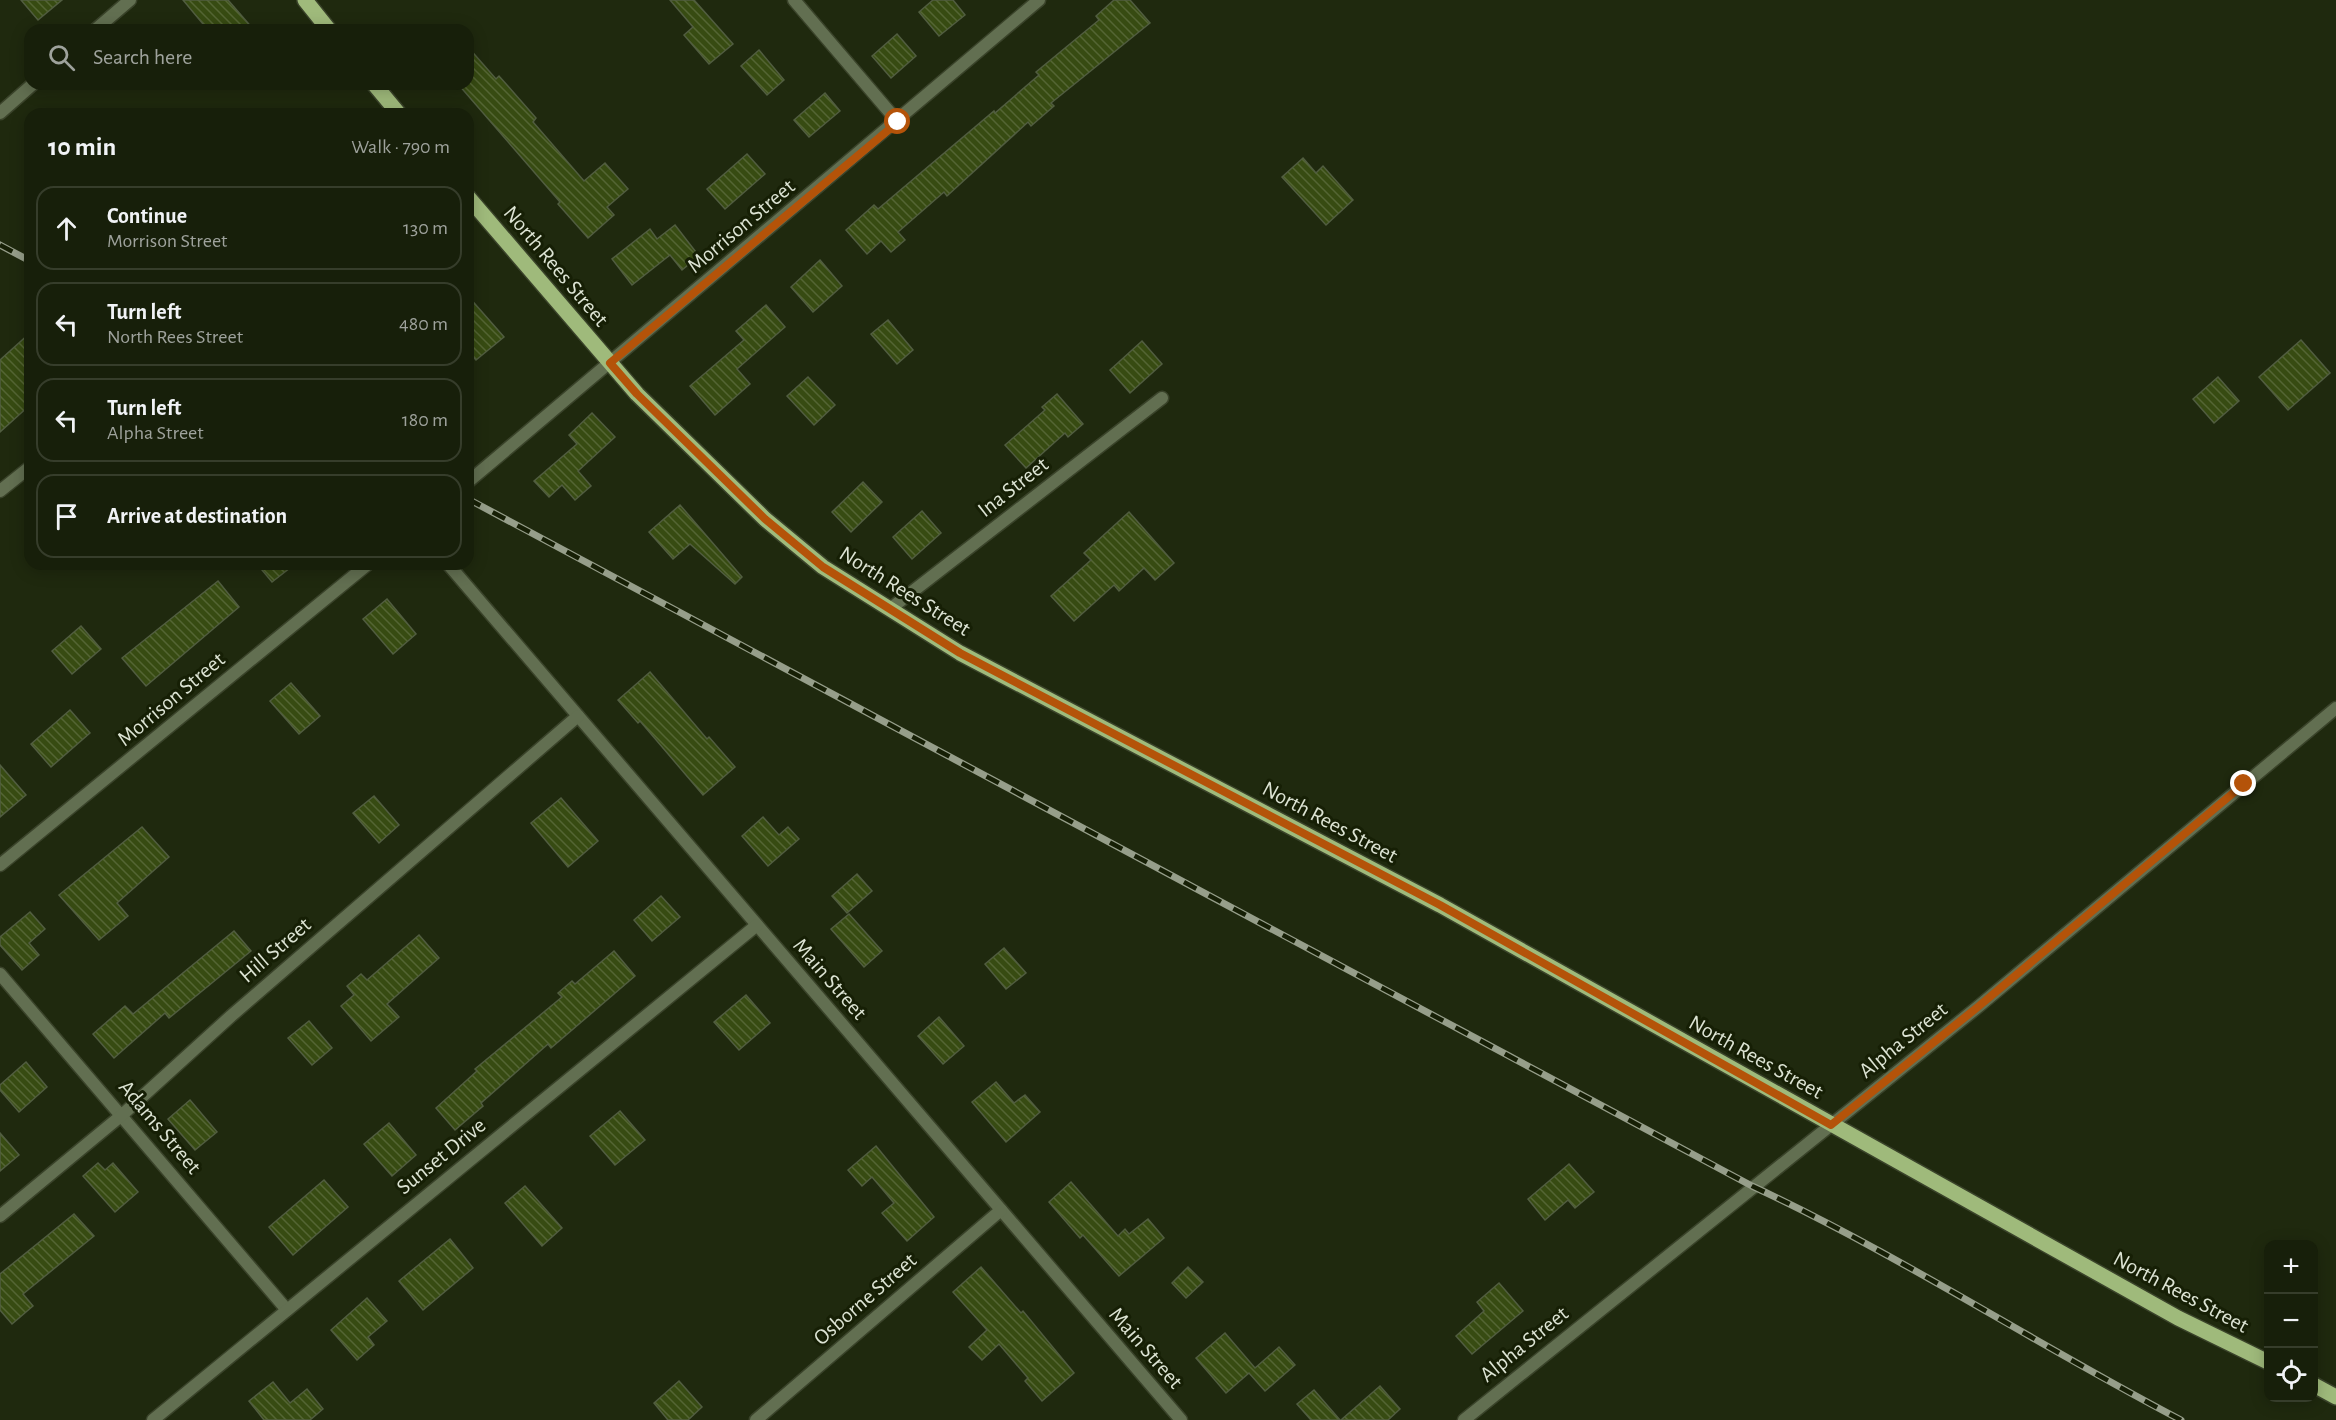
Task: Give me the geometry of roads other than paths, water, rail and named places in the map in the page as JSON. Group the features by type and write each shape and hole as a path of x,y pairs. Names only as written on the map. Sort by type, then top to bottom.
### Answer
{"main road":[{"path":"304,0 325,24"},
{"path":"379,90 394,108"},
{"name":"North Rees Street","path":"474,203 637,394 765,519 823,567 960,653 1440,905 2178,1318 2264,1360"},
{"path":"2318,1388 2336,1397"}],"street":[{"path":"102,24 130,0"},
{"path":"794,0 898,122"},
{"name":"Morrison Street","path":"474,477 898,122 1039,0"},
{"path":"0,113 26,90"},
{"name":"Ina Street","path":"890,609 1162,398"},
{"path":"0,491 24,472"},
{"name":"Morrison Street","path":"0,866 361,570"},
{"name":"Main Street","path":"453,570 1181,1420"},
{"name":"Alpha Street","path":"1464,1420 1752,1186 1831,1125 2336,708"},
{"name":"Hill Street","path":"0,1216 122,1115 231,1016 578,716"},
{"name":"Sunset Drive","path":"153,1420 757,925"},
{"name":"Adams Street","path":"0,974 287,1310"},
{"name":"Osborne Street","path":"756,1420 1001,1210"}],"railway":[{"path":"0,245 24,258"},
{"path":"474,502 1752,1186 1861,1241 2181,1420"}]}
